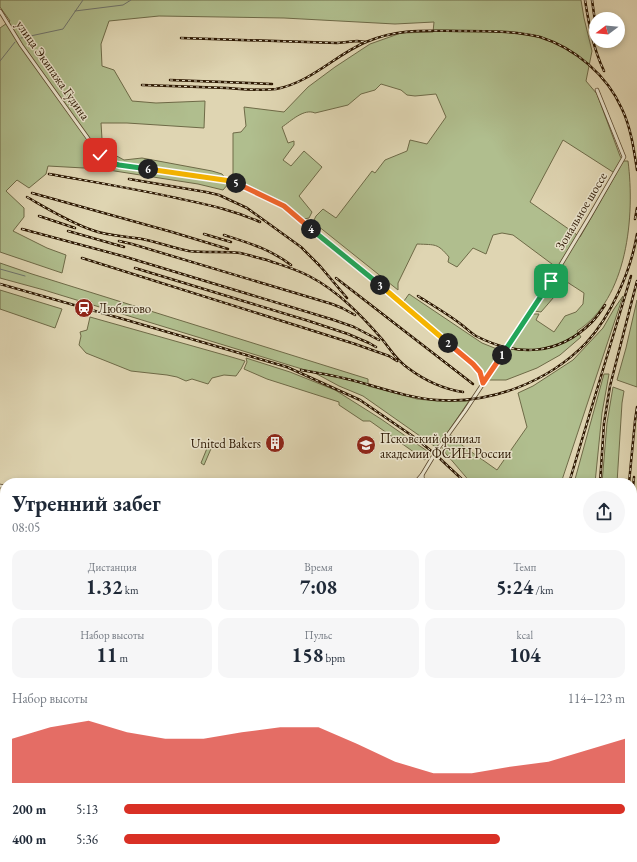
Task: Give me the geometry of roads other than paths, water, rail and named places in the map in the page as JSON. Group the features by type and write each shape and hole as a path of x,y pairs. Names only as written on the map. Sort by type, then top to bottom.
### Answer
{"street":[{"name":"улица Экипажа Гудина","path":"0,11 21,46 100,155 108,162 119,165 231,181 284,206 473,364 480,372 483,383"},
{"name":"Зональное шоссе","path":"419,478 437,450 462,416 556,272 624,157 597,90"}],"waterway":[{"path":"21,38 63,29 83,0"},
{"path":"75,11 123,5 131,0"},
{"path":"0,61 15,42"},
{"path":"0,269 25,276"}],"railway":[{"path":"585,0 594,45 604,71"},
{"path":"592,0 594,12"},
{"path":"142,85 258,90 276,89 300,81 366,42 390,34 414,31 481,31 531,35 540,37 565,48 588,64 608,85 616,97 628,124 637,170"},
{"path":"181,38 337,43 357,41 366,42"},
{"path":"170,80 272,84"},
{"path":"49,174 201,203 231,211 260,222"},
{"path":"129,179 219,195 247,208 301,247 320,266 347,298"},
{"path":"32,193 228,249"},
{"path":"27,197 83,227 98,232 142,239 189,251 240,253 294,269 320,282 339,296 374,330 404,365 434,383 448,389 463,392"},
{"path":"635,219 637,208"},
{"path":"39,216 75,228"},
{"path":"22,229 126,257 334,320 354,327 379,340"},
{"path":"68,231 124,247"},
{"path":"204,234 231,242"},
{"path":"301,370 321,373 406,395 437,400 478,398 518,388 554,369 571,357 595,332 604,320 619,292 630,263 637,234"},
{"path":"224,235 267,251 291,265"},
{"path":"119,241 332,304 355,315"},
{"path":"82,258 355,344 389,356 397,361"},
{"path":"135,268 309,321 348,334 376,347"},
{"path":"570,478 631,276"},
{"path":"336,278 473,384"},
{"path":"600,478 604,423 610,386 637,281"},
{"path":"0,284 287,367 360,400 414,437 461,478"},
{"path":"418,296 451,317 476,336 491,343 522,350 537,350 551,347 565,341 579,333 592,322 605,305"},
{"path":"629,478 637,407"}],"place":[{"name":"Любятово","path":"84,308"},
{"name":"United Bakers","path":"275,443"},
{"name":"Псковский филиал академии ФСИН России","path":"366,445"}]}
